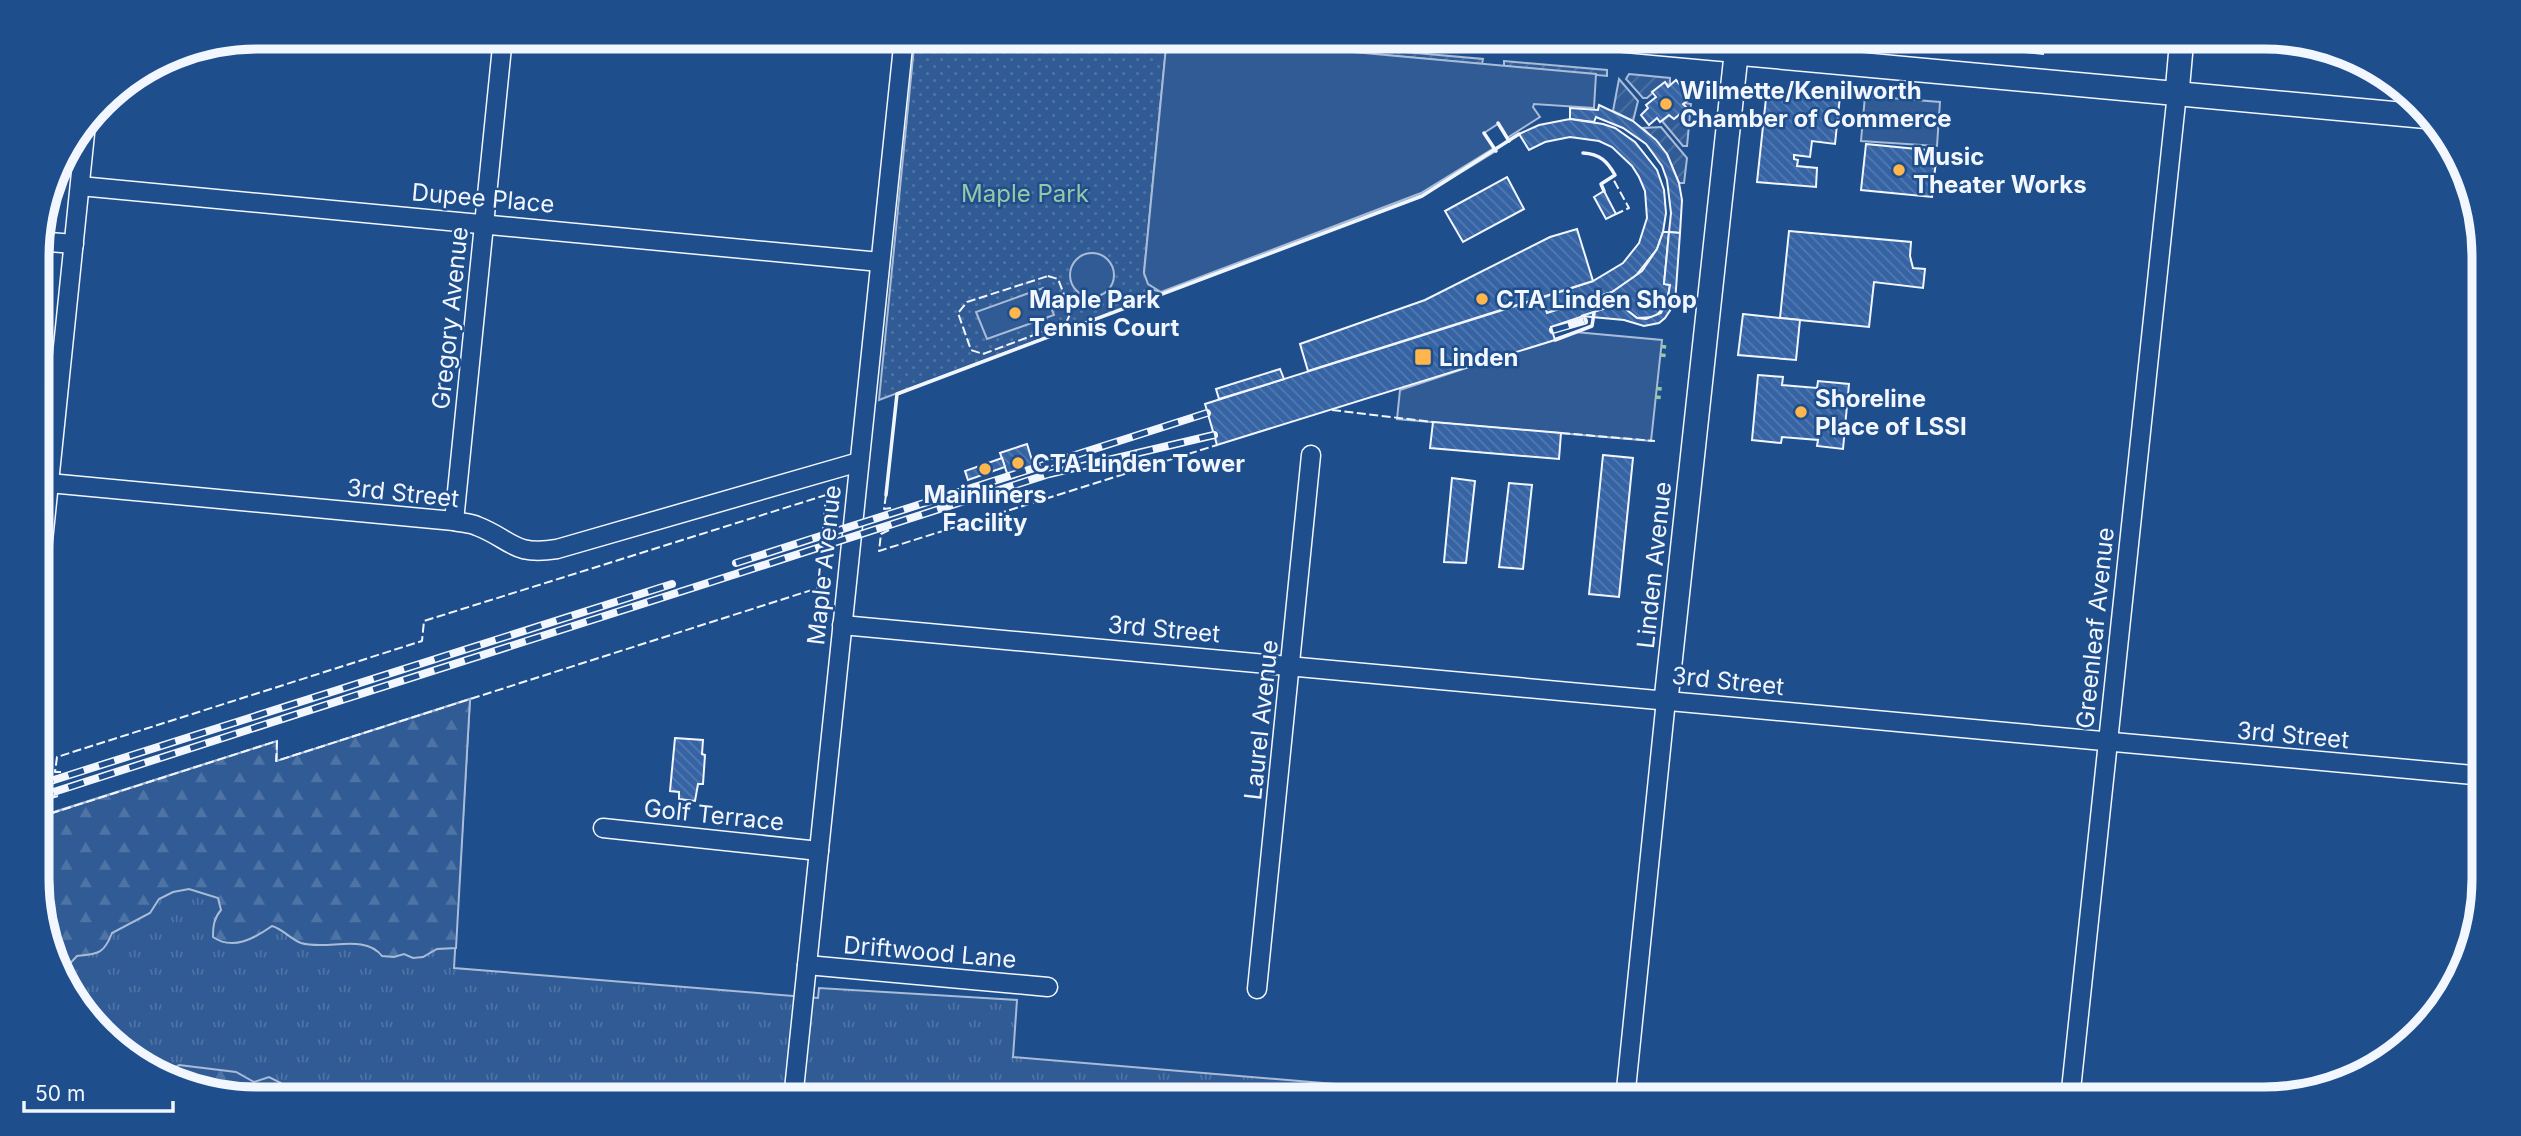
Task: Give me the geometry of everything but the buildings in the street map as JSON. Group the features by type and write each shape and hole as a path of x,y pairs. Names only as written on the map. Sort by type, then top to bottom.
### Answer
{"street":[{"name":"Gregory Avenue","path":"454,521 502,49"},
{"name":"Maple Avenue","path":"794,1087 903,49"},
{"name":"Linden Avenue","path":"1626,1087 1737,49"},
{"path":"1766,49 1956,75 2416,116"},
{"path":"2176,93 2181,49"},
{"name":"Greenleaf Avenue","path":"2071,1087 2176,93"},
{"path":"49,483 84,140"},
{"name":"Dupee Place","path":"80,186 880,262"},
{"path":"49,242 74,244"},
{"name":"Laurel Avenue","path":"1257,989 1292,665 1311,455"},
{"name":"3rd Street","path":"49,483 454,521 477,526 514,548 537,552 859,462"},
{"name":"3rd Street","path":"842,625 2472,775"},
{"name":"Golf Terrace","path":"603,828 819,851"},
{"name":"Driftwood Lane","path":"807,965 1048,988"}],"green space":[{"name":"Maple Park","path":"914,49 1166,49 1144,273 1154,290 1161,294 879,400"},
{"path":"1319,49 1371,49 1483,59 1482,64"},
{"path":"1450,49 1481,49 1481,52"},
{"path":"1504,61 1607,70 1607,76 1504,66"},
{"path":"1629,74 1670,78 1670,85 1664,83 1647,98 1643,98 1626,79"},
{"path":"1619,79 1638,101 1633,121 1613,111"},
{"path":"1683,104 1691,104 1687,146 1683,146 1662,121 1669,115 1674,119 1686,109"},
{"path":"1661,127 1687,158 1684,183 1679,183 1667,154 1643,128"},
{"path":"1494,148 1496,151 1422,196 1161,294 1421,193"},
{"path":"470,699 454,968 818,998 819,988 1017,1000 1013,1057 1370,1087 257,1087 216,1083 190,1076 153,1059 130,1044 92,1006 77,983 56,933 51,906 49,814 277,741 277,761"},
{"path":"470,699 456,948 437,949 423,957 413,958 404,954 382,956 365,945 301,943 272,926 244,941 228,943 213,937 214,922 221,910 218,898 189,889 173,892 159,899 150,913 112,933 99,952 77,956 68,965 56,933 51,906 49,814 277,741 277,761"},
{"path":"179,1065 236,1072 254,1082 269,1077 284,1087 216,1083 173,1069"}],"shaded area":[{"path":"1166,49 1320,49 1596,74 1594,108 1534,104 1533,107 1540,117 1507,138 1498,124 1484,133 1494,148 1421,193 1161,292 1148,284 1144,273"},
{"path":"1865,96 1940,102 1937,146 1861,141"},
{"path":"1092,253 1107,260 1114,275 1107,290 1092,297 1077,290 1070,275 1077,260"},
{"name":"Maple Park Tennis Court","path":"1043,288 1054,315 987,339 976,312"},
{"path":"1575,332 1662,340 1651,441 1397,419 1400,390"}],"railway":[{"path":"1553,330 1584,321"},
{"path":"736,563 1207,413"},
{"path":"49,793 1049,474 1214,435"},
{"path":"49,782 672,584"}],"hedge":[{"path":"1663,357 1664,342"},
{"path":"1658,399 1660,382"}],"fence":[{"path":"1604,191 1601,184 1612,177 1629,208 1616,214"},
{"path":"1048,276 1058,279 1071,312 1066,323 983,354 971,350 958,313 967,302 1048,276"},
{"path":"1332,410 1433,422"},
{"path":"1561,433 1655,441"},
{"path":"889,530 881,534 879,551 1217,445"},
{"path":"61,772 55,772 57,757 422,641 424,621 826,495 823,530 838,522"},
{"path":"886,495 884,509 891,508"},
{"path":"58,796 51,798 49,814 277,741 276,761 818,588 821,554 835,553"}],"wall":[{"path":"1498,123 1509,141"},
{"path":"1484,133 1496,151"},
{"path":"886,495 897,394 1422,196 1519,134"},
{"path":"1583,153 1602,159 1615,175 1601,184 1604,191"},
{"path":"1555,340 1592,326 1594,313"}],"place":[{"name":"Wilmette/Kenilworth Chamber of Commerce","path":"1666,104"},
{"name":"Music Theater Works","path":"1899,170"},
{"name":"CTA Linden Shop","path":"1482,299"},
{"name":"Maple Park Tennis Court","path":"1015,313"},
{"name":"Linden","path":"1423,357"},
{"name":"Shoreline Place of LSSI","path":"1801,412"},
{"name":"CTA Linden Tower","path":"1018,463"},
{"name":"Mainliners Facility","path":"985,469"}]}
